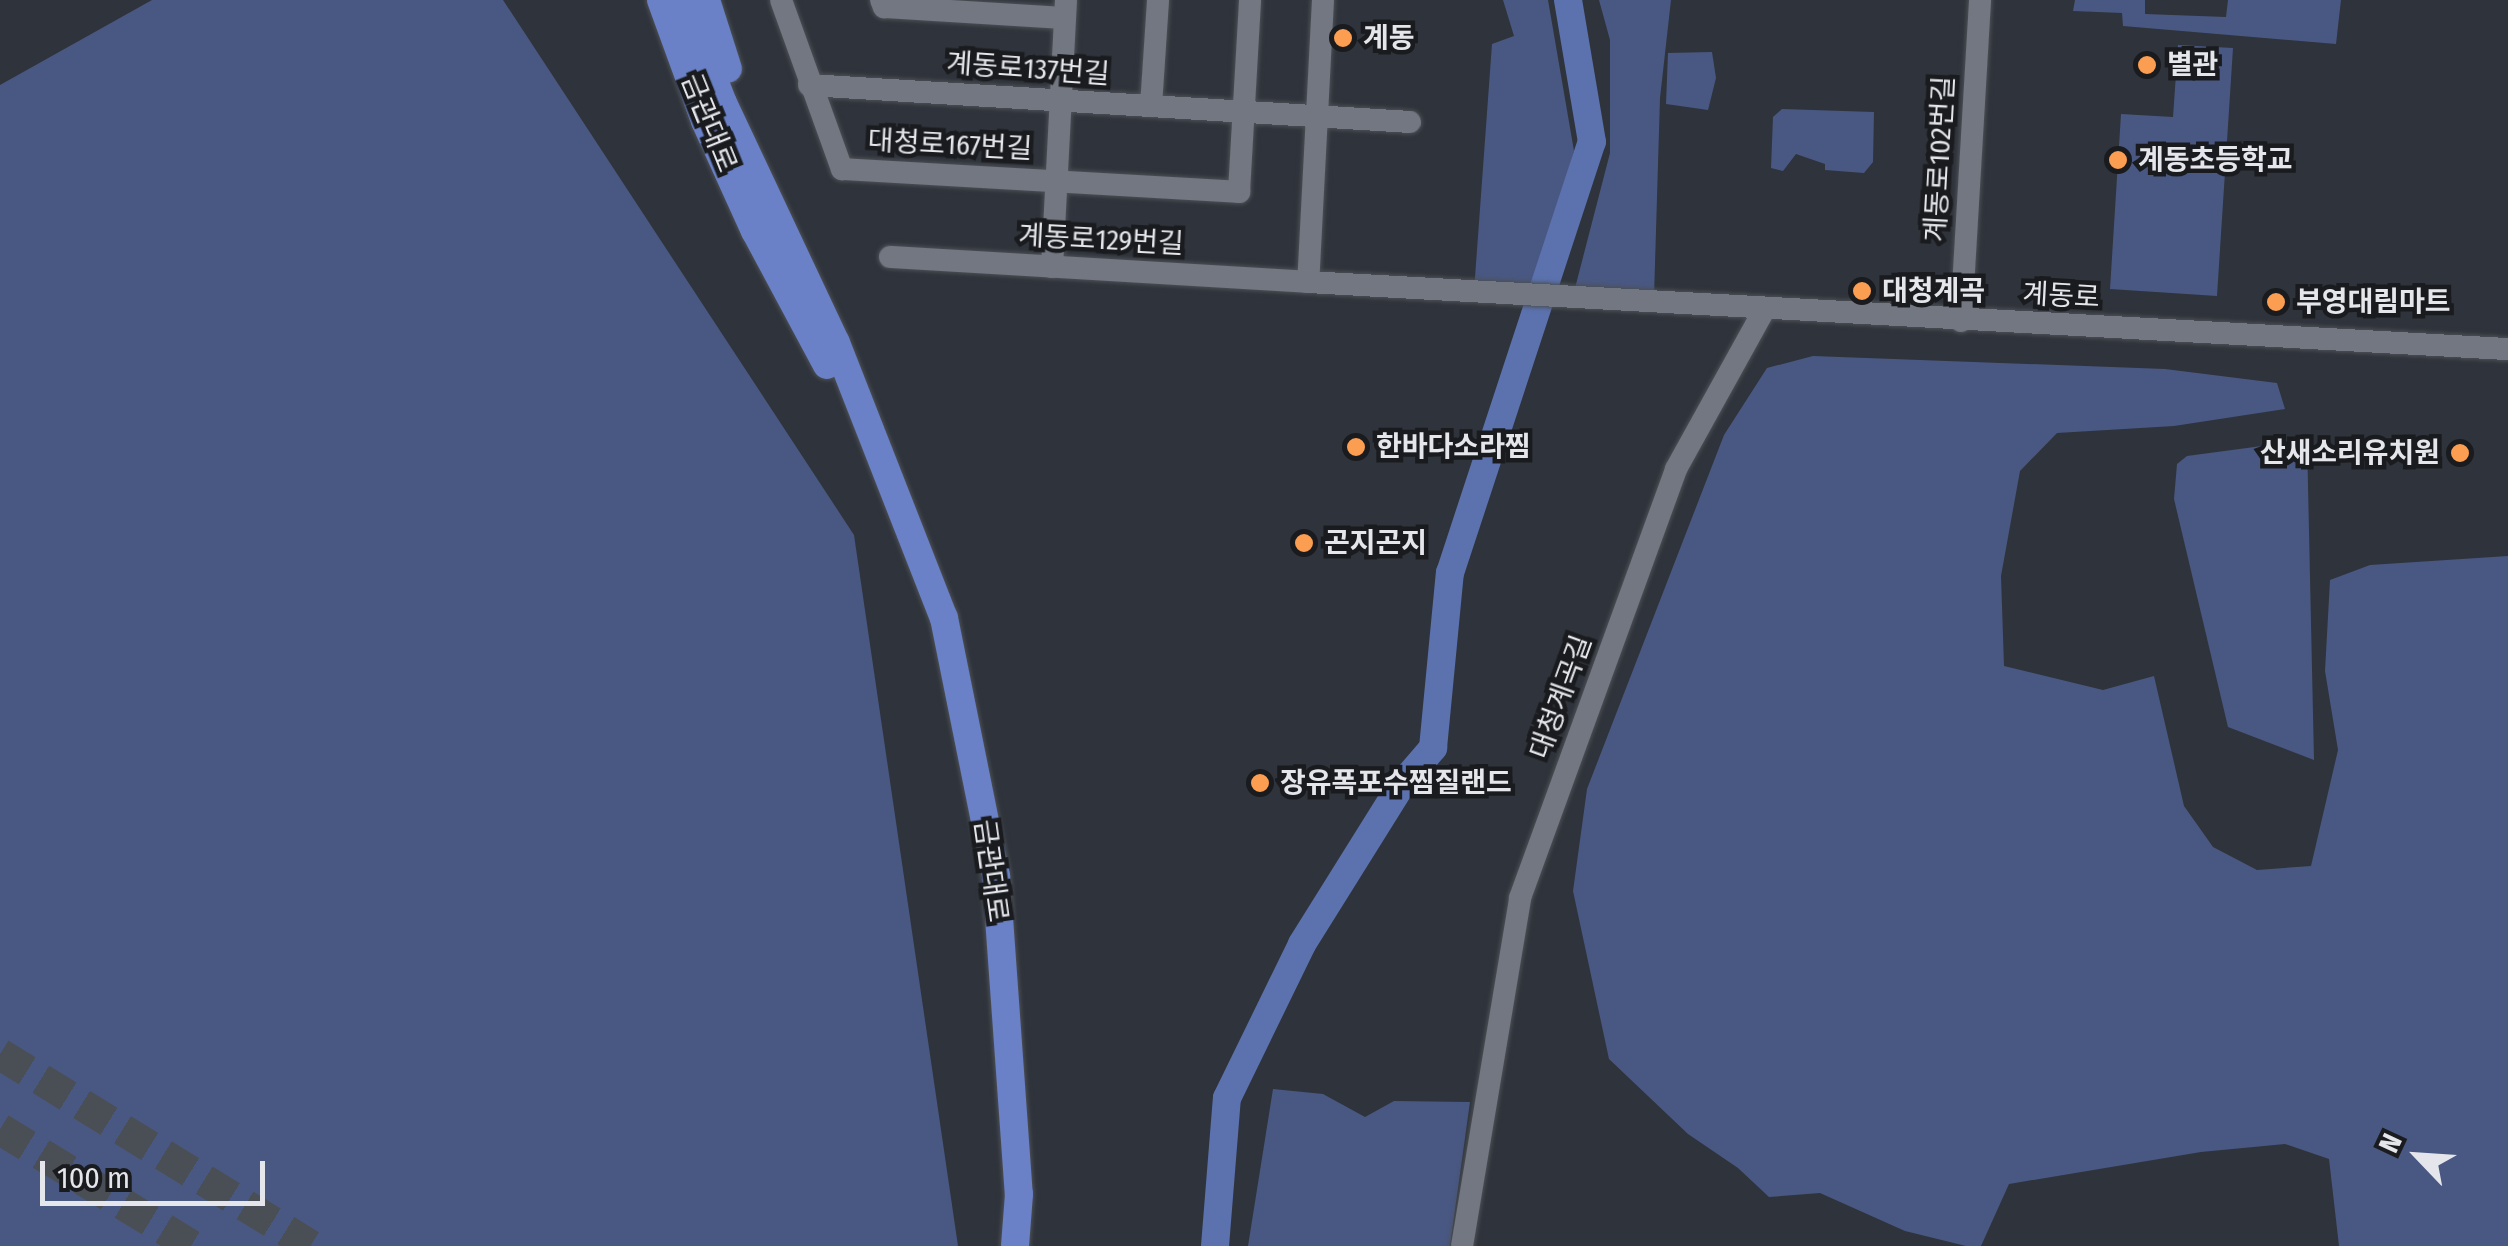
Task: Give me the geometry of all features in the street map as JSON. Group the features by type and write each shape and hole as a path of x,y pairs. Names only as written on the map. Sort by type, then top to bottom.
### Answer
{"main road":[{"name":"금관대로","path":"661,0 705,121 756,230 904,507"},
{"name":"금관대로","path":"683,0 723,103 836,342 904,507 944,618 996,876 1019,1194 1015,1246"},
{"path":"706,0 780,227"}],"street":[{"path":"781,0 809,85"},
{"path":"1151,106 1158,0"},
{"path":"1056,180 1239,192 1250,0"},
{"path":"1308,282 1323,0"},
{"name":"계동로102번길","path":"1961,321 1980,0"},
{"name":"대청로167번길","path":"882,4 1066,9 1052,267"},
{"name":"계동로137번길","path":"809,85 1410,122"},
{"name":"대청로167번길","path":"809,85 842,169 1056,180"},
{"name":"계동로129번길","path":"890,257 1308,282"},
{"name":"계동로","path":"1308,282 1611,302 2508,349"},
{"name":"대청계곡길","path":"1462,1246 1520,898 1676,468 1764,310"}],"shaded area":[{"path":"152,0 503,0 854,535 958,1246 0,1246 0,85"},
{"path":"1503,0 1548,0 1574,151 1534,288 1474,291 1492,44 1514,36"},
{"path":"1599,0 1671,0 1660,98 1654,297 1574,292 1610,153 1610,40"},
{"path":"2075,0 2145,0 2145,14 2226,17 2228,0 2341,0 2336,44 2123,26 2122,13 2073,11"},
{"path":"2178,45 2233,48 2217,296 2110,289 2121,114 2173,117"},
{"path":"1712,52 1716,78 1708,110 1666,104 1668,53"},
{"path":"1782,109 1874,112 1873,162 1864,173 1825,170 1825,164 1796,154 1783,171 1771,168 1773,117"},
{"path":"1813,356 2165,369 2277,383 2285,409 2174,426 2057,433 2020,471 2001,576 2004,666 2103,690 2154,676 2184,806 2213,847 2257,870 2311,866 2338,750 2325,671 2330,580 2370,565 2508,556 2508,1246 2339,1246 2329,1159 2285,1144 2201,1152 2009,1184 1981,1246 1966,1246 1905,1231 1820,1193 1769,1197 1738,1168 1688,1134 1609,1059 1573,891 1587,789 1724,435 1767,368"},
{"path":"2307,440 2314,760 2228,727 2174,499 2177,464 2187,456"},
{"path":"1273,1089 1323,1094 1365,1117 1394,1101 1470,1102 1450,1246 1248,1246"}],"waterway":[{"path":"1215,1246 1227,1098 1302,944 1402,784 1433,748 1450,573 1592,142 1568,0"}],"tunnel":[{"path":"0,1054 311,1246"},
{"path":"0,1129 192,1246"}],"place":[{"name":"계동","path":"1343,38"},
{"name":"별관","path":"2147,65"},
{"name":"계동초등학교","path":"2118,160"},
{"name":"대청계곡","path":"1862,291"},
{"name":"부영대림마트","path":"2276,302"},
{"name":"한바다소라찜","path":"1356,447"},
{"name":"산새소리유치원","path":"2460,453"},
{"name":"곤지곤지","path":"1304,543"},
{"name":"장유폭포수찜질랜드","path":"1260,783"}]}
